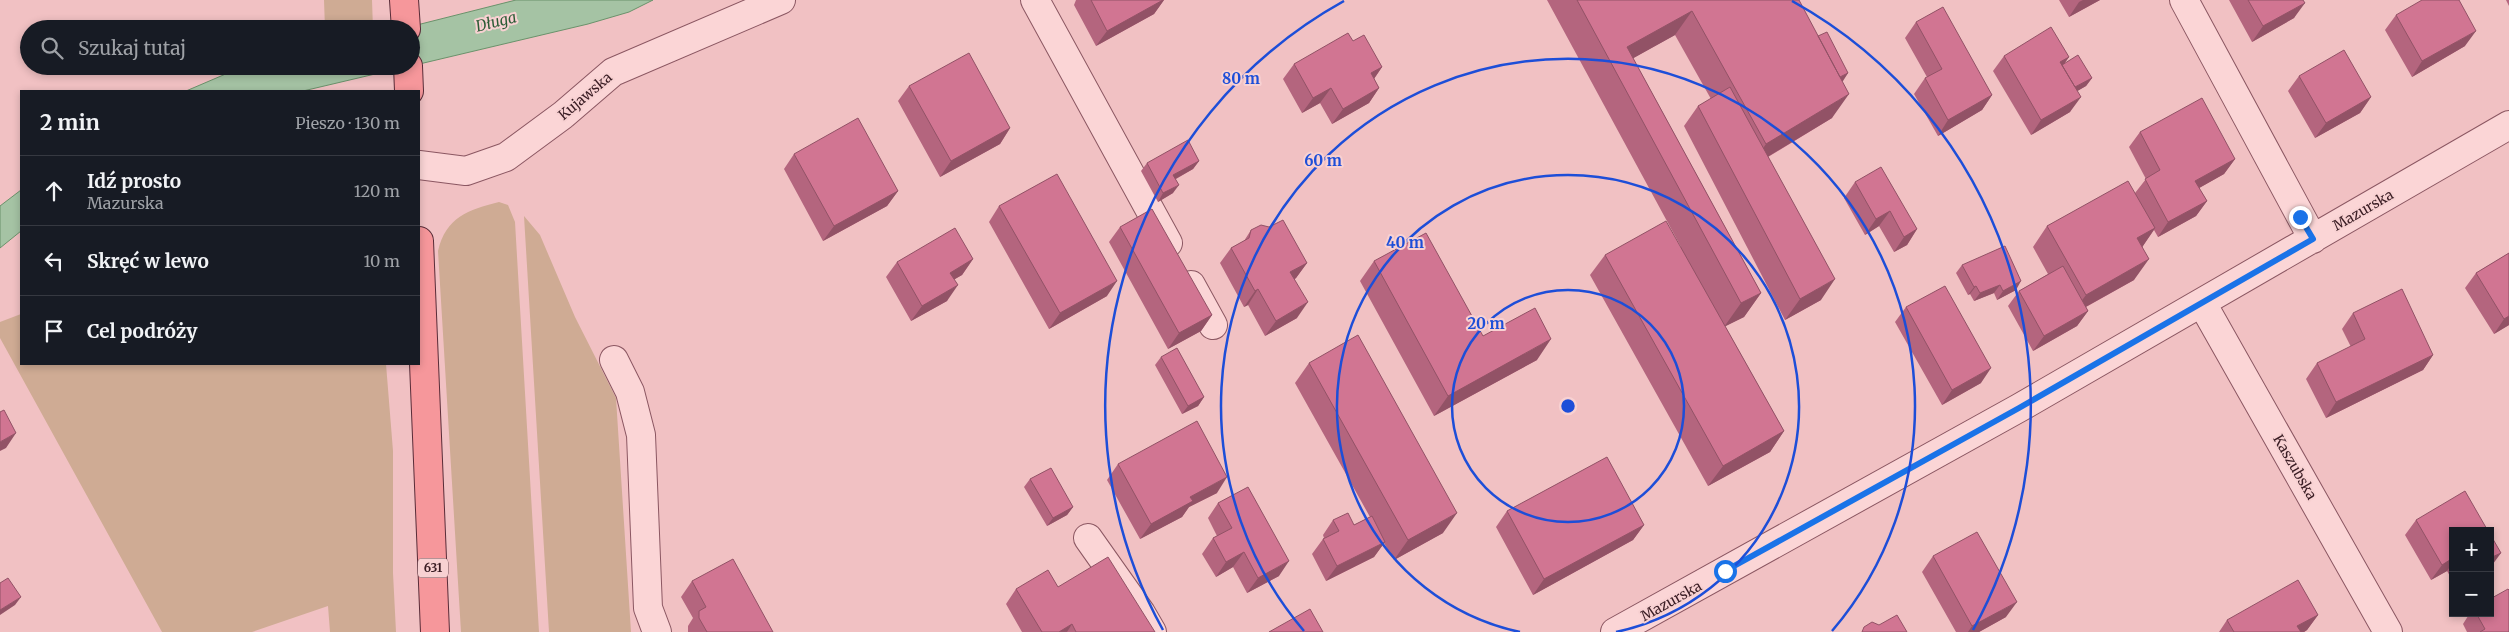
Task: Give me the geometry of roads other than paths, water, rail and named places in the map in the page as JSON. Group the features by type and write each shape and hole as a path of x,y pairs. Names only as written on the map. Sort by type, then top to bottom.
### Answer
{"main road":[{"path":"404,0 405,20"},
{"path":"408,75 409,90"},
{"name":"631","path":"420,265 435,632"}],"street":[{"name":"Kujawska","path":"420,165 466,171 506,158 563,115 613,72 781,0"},
{"path":"1035,0 1213,325"},
{"path":"2184,0 2313,239"},
{"name":"Mazurska","path":"1615,632 2019,408 2509,125"},
{"name":"Kaszubska","path":"2202,302 2388,632"},
{"path":"614,360 630,392 641,435 648,608 657,632"},
{"path":"1088,538 1141,613 1152,632"}],"water":[{"name":"Długa","path":"516,0 653,0 629,12 588,24 420,64 420,24"},
{"path":"223,75 371,75 307,90 188,90"},
{"path":"20,191 20,232 0,248 0,206"}]}
